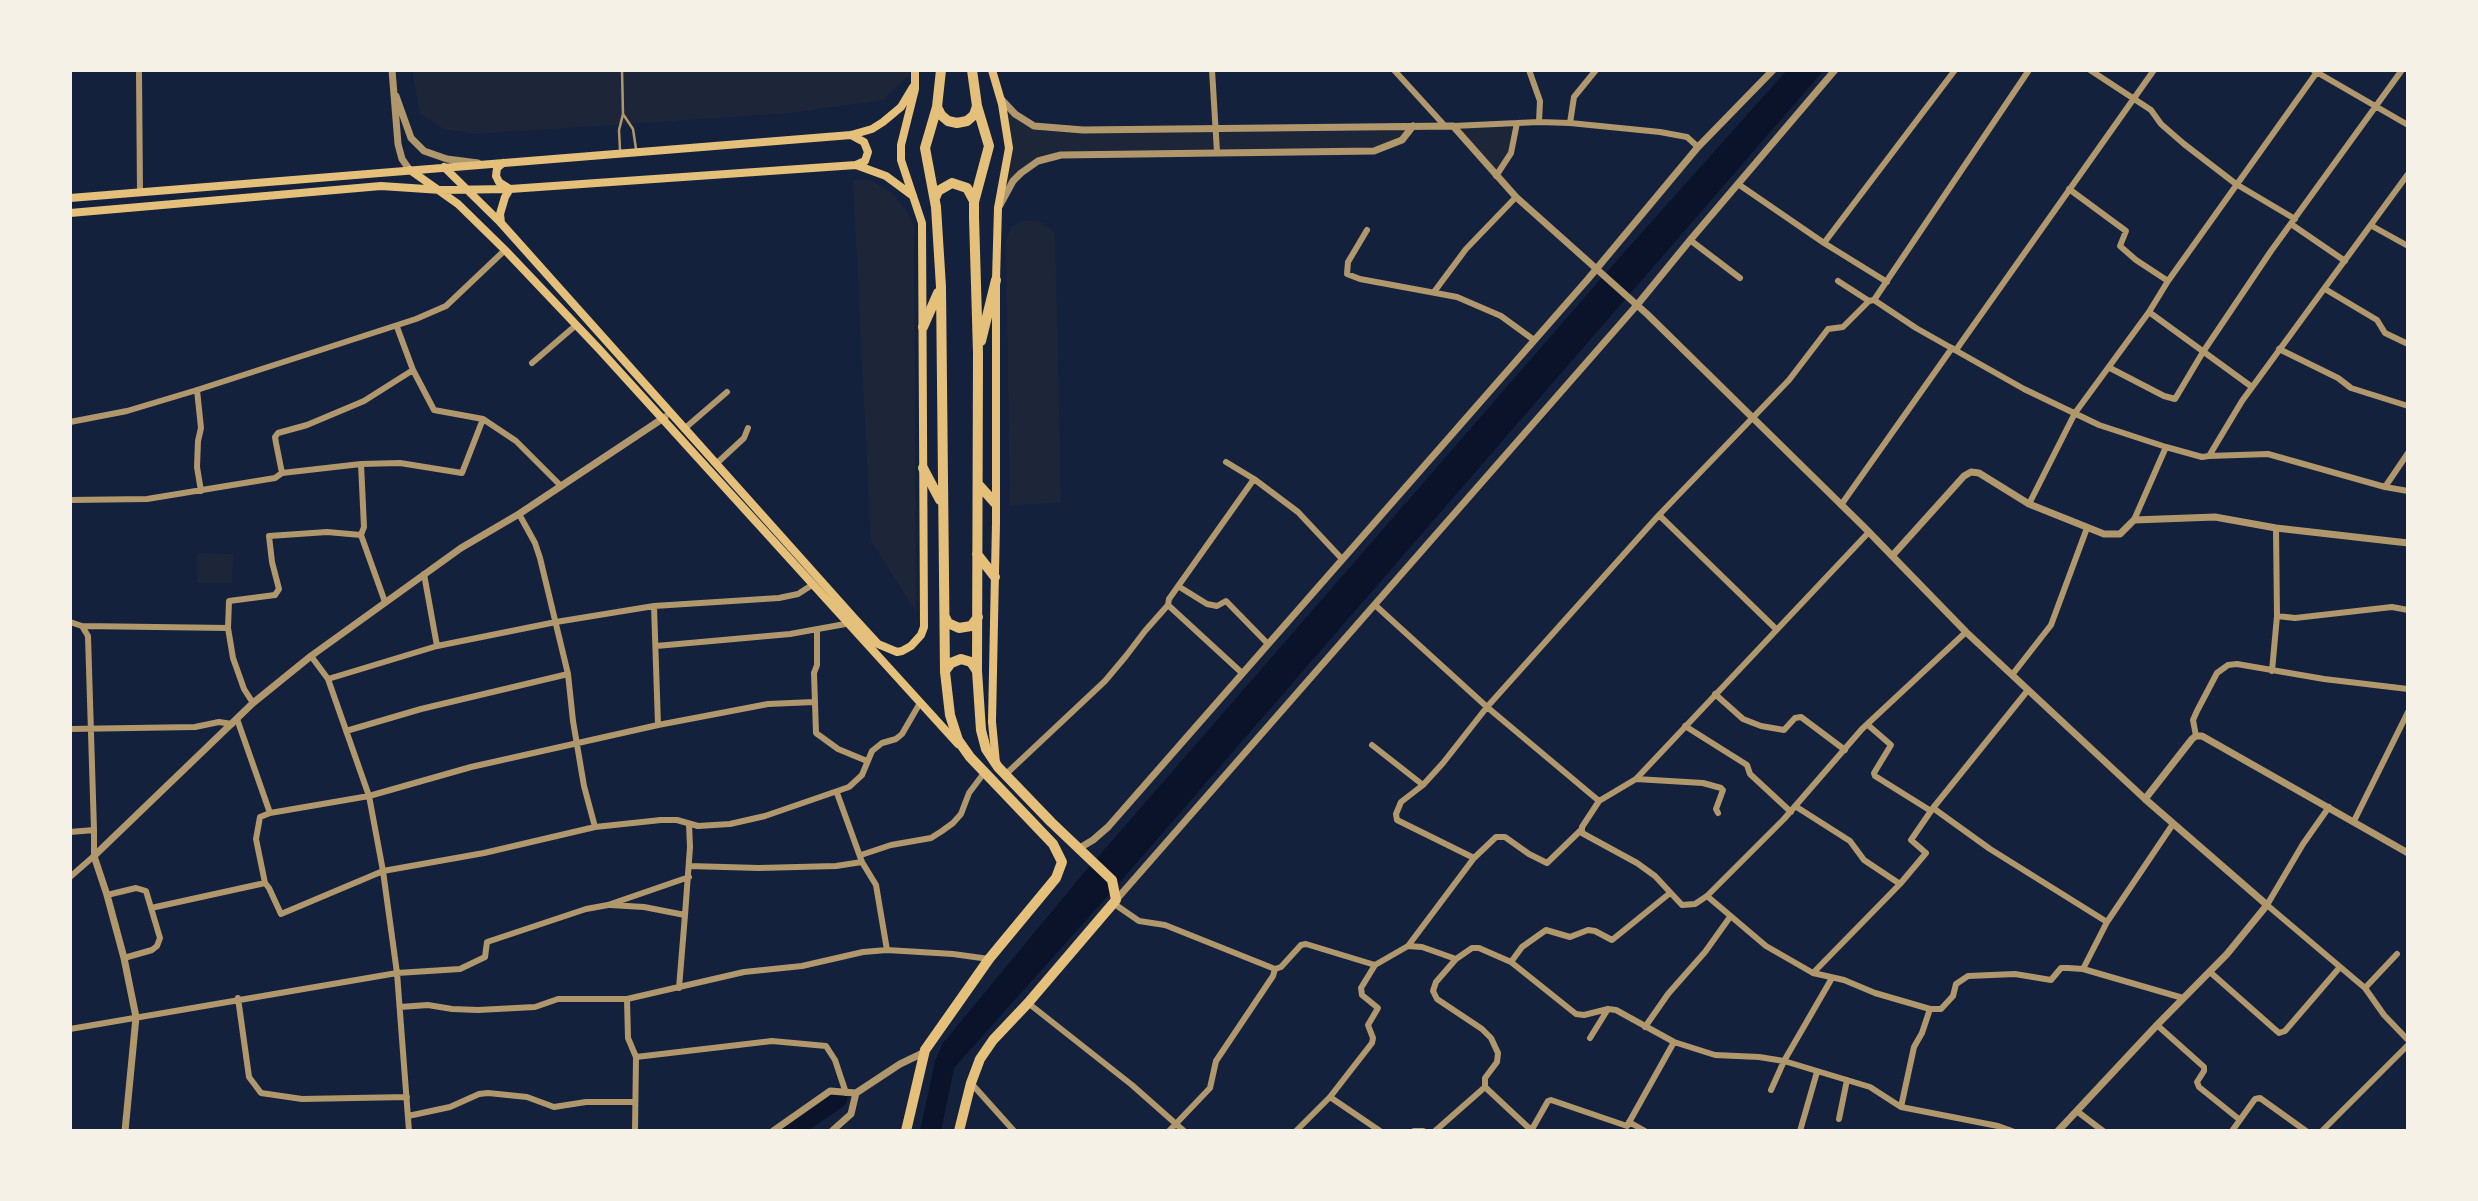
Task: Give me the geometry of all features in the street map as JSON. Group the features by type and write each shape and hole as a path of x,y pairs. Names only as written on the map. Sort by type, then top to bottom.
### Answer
{"main road":[{"path":"444,167 501,223 812,585 851,622 878,643 897,652 911,646 924,628 922,223 901,160 901,145 916,84 915,70"},
{"path":"941,70 937,107 925,148 935,198 941,287 945,672 951,723 958,740 970,757"},
{"path":"959,1131 975,1068 993,1040 1028,1003 1115,898 1112,880 1001,771 986,749 981,730 977,671 978,353 974,202 989,146 977,106 972,70"},
{"path":"992,70 1009,148 998,208 996,280 992,733 1001,771"},
{"path":"70,198 850,135 872,129 883,122 901,107 916,84"},
{"path":"937,107 948,121 957,123 967,121 974,115 977,106"},
{"path":"70,213 381,186 441,190 510,189 856,165 865,161 868,152 864,142 850,135"},
{"path":"503,163 497,168 496,176 499,182 510,189"},
{"path":"856,165 886,176 913,196"},
{"path":"409,169 458,204 575,326 666,416 684,429 920,702 1054,845 1062,862 1056,878 989,959 925,1051 906,1131"},
{"path":"935,198 945,186 960,184 967,188 974,202"},
{"path":"229,185 231,200"},
{"path":"501,223 499,214 510,189"},
{"path":"978,353 996,280"},
{"path":"923,327 941,287"},
{"path":"923,468 942,504"},
{"path":"978,484 995,503"},
{"path":"977,554 995,577"},
{"path":"945,617 948,623 959,628 971,626 978,617"},
{"path":"945,672 951,663 961,659 971,663 977,671"}],"street":[{"path":"392,70 399,150 409,169"},
{"path":"1212,70 1217,152"},
{"path":"1394,70 1517,197 1637,305 1869,532 1966,632 2173,824 2365,988 2406,1040"},
{"path":"1529,70 1540,101 1539,122"},
{"path":"1570,123 1574,97 1596,70"},
{"path":"1078,849 1108,827 1598,270 1698,147 1773,70"},
{"path":"1375,965 1306,944 1301,945 1281,967 1275,969 1165,925 1139,921 1115,898 1637,305 1835,70"},
{"path":"1824,243 1955,70"},
{"path":"1474,858 1397,820 1396,814 1401,802 1423,785 1487,708 1659,515 1789,380 1828,329 1843,327 1872,300 1887,282 2029,70"},
{"path":"2090,70 2134,97 2151,110 2161,124 2184,144 2345,261"},
{"path":"1841,505 2154,70"},
{"path":"2109,368 2175,399 2203,352 2402,70"},
{"path":"2029,504 2075,413 2149,312 2315,71 2408,125"},
{"path":"139,73 139,192"},
{"path":"396,96 411,138 424,150 447,159 483,164"},
{"path":"1000,98 1021,119 1041,127 1083,130 1449,126 1539,122 1660,132 1687,137 1698,147"},
{"path":"1496,176 1511,153 1517,123"},
{"path":"998,208 1013,181 1021,173 1038,161 1060,155 1374,151 1402,140 1413,126"},
{"path":"2209,456 2252,387 2408,174"},
{"path":"1738,184 1887,282"},
{"path":"2069,189 2126,231 2120,246 2168,281"},
{"path":"1434,292 1466,249 1517,197"},
{"path":"2372,226 2408,246"},
{"path":"1367,230 1348,262 1347,274 1360,279 1457,297 1501,316 1534,340"},
{"path":"1690,240 1740,278"},
{"path":"70,422 127,411 397,327 446,306 505,250"},
{"path":"1838,281 2024,389 2099,425 2202,457 2269,454 2408,491"},
{"path":"2325,289 2377,320 2385,333 2408,344"},
{"path":"2149,312 2252,387"},
{"path":"532,363 575,326"},
{"path":"397,327 413,370 434,410 483,419 516,442 561,486"},
{"path":"2280,349 2338,378 2351,388 2408,406"},
{"path":"282,473 275,437 278,433 307,425 364,401 413,370"},
{"path":"197,390 201,428 197,467 201,491"},
{"path":"684,429 727,392"},
{"path":"70,877 253,703 311,656 424,574 666,416"},
{"path":"70,500 147,499 275,478 282,473 361,464 400,463 462,473 483,419"},
{"path":"716,464 744,438 748,428"},
{"path":"1892,556 1970,472 1979,472 2029,504 2087,528 2104,534 2120,534 2134,520 2166,447"},
{"path":"2385,487 2408,453"},
{"path":"1226,462 1298,512 1342,559"},
{"path":"361,464 364,527 361,535 385,602"},
{"path":"1001,771 1105,681 1168,605 1178,586 1254,479"},
{"path":"519,514 535,543 556,622 568,674 584,786 595,827"},
{"path":"1659,515 1776,629"},
{"path":"2134,520 2215,517 2276,528 2408,543"},
{"path":"2012,675 2050,625 2087,528"},
{"path":"2272,671 2277,616 2276,528"},
{"path":"253,703 240,679 228,628 231,599 275,595 279,589 272,562 271,534 327,532 361,535"},
{"path":"1296,1131 1330,1097 1372,1043 1368,1025 1378,1008 1362,995 1361,988 1375,965 1408,946 1474,858 1496,837 1501,836 1547,863 1581,830 1599,801 1636,779 1869,532"},
{"path":"424,574 437,646"},
{"path":"328,679 437,646 556,622 654,606 779,598 798,594 812,585"},
{"path":"1178,586 1207,604 1217,607 1226,601 1268,644"},
{"path":"1168,605 1242,673"},
{"path":"1375,605 1487,708 1599,801"},
{"path":"654,606 658,725"},
{"path":"2277,616 2295,618 2382,608 2408,610"},
{"path":"70,622 82,626 228,628"},
{"path":"656,646 817,630 851,622"},
{"path":"82,626 88,636 94,856 124,958 136,1017 125,1131"},
{"path":"817,630 814,702 816,733 838,749 867,761"},
{"path":"1581,830 1585,835 1637,863 1655,876 1682,905 1695,904 1707,896 1793,809 1868,725 1966,632"},
{"path":"311,656 328,679 369,796 397,973 409,1131"},
{"path":"2145,799 2196,736 2193,720 2217,673 2228,665 2237,664 2408,689"},
{"path":"346,731 421,709 568,674"},
{"path":"1813,973 1900,884 1926,853 1912,840 1932,809 2028,690"},
{"path":"1716,695 1743,719 1761,726 1784,730 1795,718 1801,717 1845,750"},
{"path":"814,702 768,704 658,725 471,767 369,796 270,813 260,817 256,839 265,883 270,888 281,914 383,872 484,853 595,827 661,820 677,820 698,827 742,821 849,787 862,775 872,751 902,734 920,702"},
{"path":"2354,821 2408,712"},
{"path":"70,729 195,727 234,721"},
{"path":"234,721 270,813"},
{"path":"1868,725 1891,745 1874,773 1875,776 1932,809 1990,849 2107,922"},
{"path":"1685,726 1747,765 1751,774 1793,809 1850,841 1864,860 1900,884"},
{"path":"2196,736 2202,736 2408,853"},
{"path":"1371,745 1423,785"},
{"path":"689,866 836,866 891,845 930,838 953,823 961,814 970,793 984,773"},
{"path":"1636,779 1703,783 1721,788 1723,790 1716,808 1718,813"},
{"path":"837,793 862,858 876,885 887,950"},
{"path":"2058,1131 2210,972 2267,905 2303,844 2329,807"},
{"path":"679,988 689,877 689,824"},
{"path":"2083,969 2107,922 2173,824"},
{"path":"70,832 94,830"},
{"path":"70,1029 238,998 397,973 460,969 485,957 487,942 689,877"},
{"path":"151,908 265,883"},
{"path":"107,895 136,888 143,889 148,896 160,938 152,950 124,958"},
{"path":"1511,962 1522,947 1546,930 1570,937 1595,930 1612,940 1670,893"},
{"path":"1707,896 1766,946 1813,973 1844,980 1875,993 1930,1009 1941,1010 1953,996 1958,982 1973,975 2015,974 2051,980 2061,968 2083,969 2183,998"},
{"path":"608,905 644,907 685,915"},
{"path":"1645,1027 1668,994 1705,953 1730,917"},
{"path":"1408,946 1422,947 1456,959"},
{"path":"1674,1042 1625,1126 1551,1100 1531,1131 1485,1087 1485,1078 1497,1062 1498,1053 1492,1038 1482,1028 1437,999 1433,991 1436,982 1456,959 1468,950 1476,948 1511,962 1576,1014 1616,1010 1674,1042 1715,1055 1784,1061 1870,1087 1901,1107 2012,1131"},
{"path":"400,1007 428,1005 478,1010 535,1007 558,999 627,999 744,972 802,966 863,952 887,950 989,959"},
{"path":"2365,988 2397,954"},
{"path":"2210,972 2280,1033 2285,1031 2340,967"},
{"path":"1170,1131 1210,1088 1216,1062 1275,969"},
{"path":"1771,1090 1784,1061 1832,978"},
{"path":"238,998 248,1077 261,1093 302,1100 407,1097"},
{"path":"627,999 628,1038 636,1058 635,1131"},
{"path":"1028,1003 1132,1085 1184,1131"},
{"path":"1590,1038 1608,1009"},
{"path":"1901,1107 1914,1047 1922,1034 1930,1009"},
{"path":"2157,1025 2204,1067 2197,1082 2199,1087 2240,1120"},
{"path":"2322,1131 2406,1040 2408,1030"},
{"path":"636,1058 772,1041 826,1046 835,1060 846,1093"},
{"path":"773,1131 830,1091 856,1093 925,1051"},
{"path":"1800,1131 1817,1072"},
{"path":"1839,1119 1847,1080"},
{"path":"971,1083 1014,1131"},
{"path":"1435,1131 1485,1087"},
{"path":"408,1116 450,1107 479,1094 488,1093 527,1097 554,1107 586,1102 635,1102"},
{"path":"832,1131 851,1114 856,1093"},
{"path":"1330,1097 1380,1131"},
{"path":"2232,1131 2255,1100 2260,1098 2306,1131"},
{"path":"2078,1112 2103,1131"},
{"path":"1629,1122 1645,1131"},
{"path":"1413,1131 1423,1131"}],"lane":[{"path":"621,153 619,130 623,114 622,70"},
{"path":"623,114 633,129 636,152"}],"shaded area":[{"path":"412,70 909,70 909,75 883,100 790,113 474,134 444,129 420,114"},
{"path":"1787,70 1824,70 1114,889 954,1068 941,1131 920,1131 935,1061 943,1043 1077,881 1604,275"},
{"path":"1001,98 1015,114 1041,127 1413,126 1402,140 1374,151 1048,158 1021,173 998,208 1009,148"},
{"path":"1517,123 1511,153 1496,176 1453,126"},
{"path":"853,180 870,180 891,192 914,224 916,612 871,541"},
{"path":"1024,220 1039,221 1055,233 1061,503 1010,505 1006,239 1012,226"},
{"path":"197,553 233,554 232,583 197,583"}],"waterway":[{"path":"789,1131 837,1098"}]}
